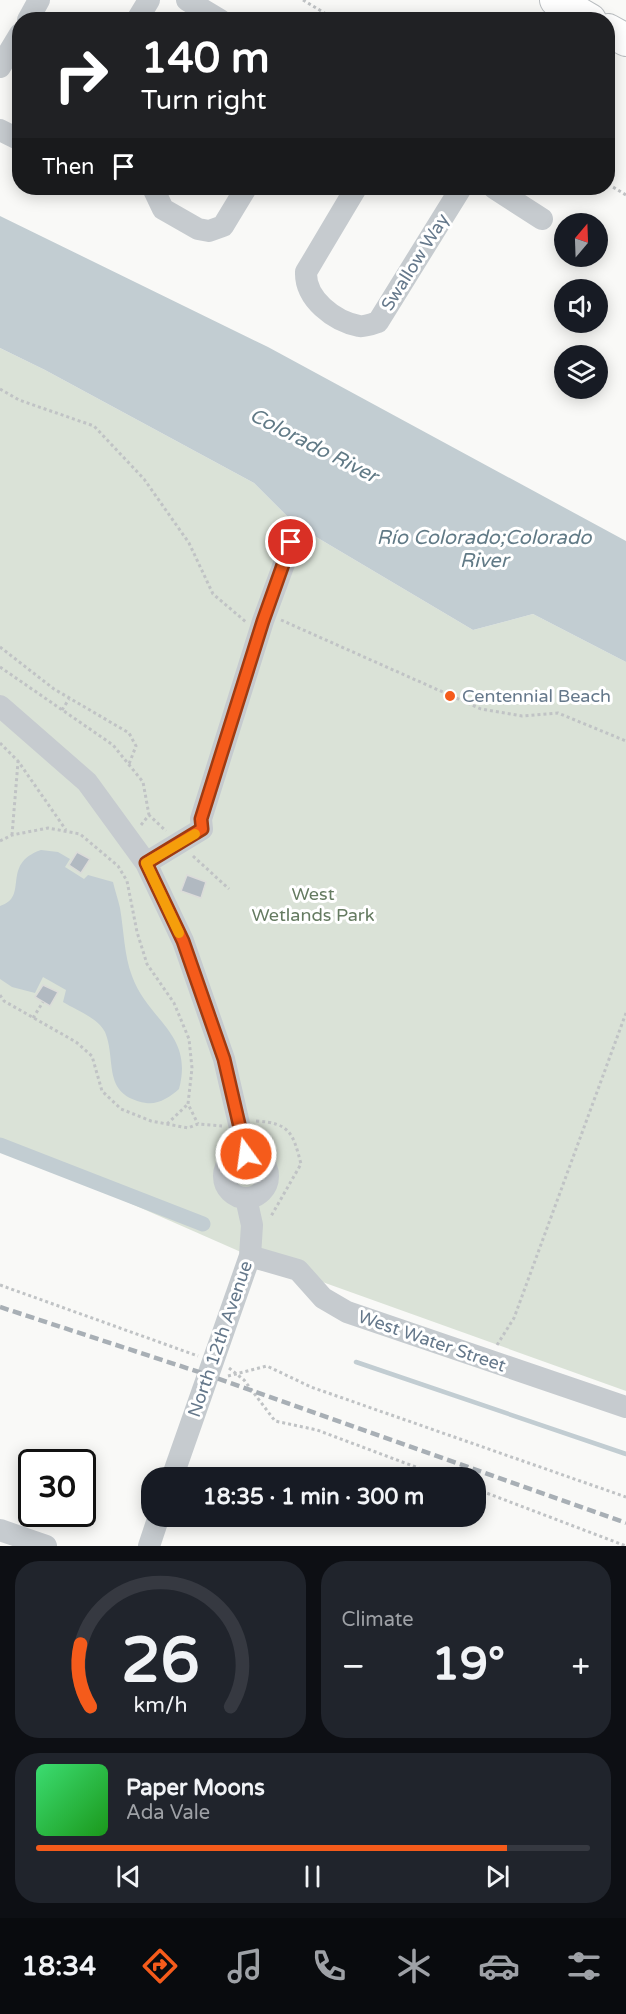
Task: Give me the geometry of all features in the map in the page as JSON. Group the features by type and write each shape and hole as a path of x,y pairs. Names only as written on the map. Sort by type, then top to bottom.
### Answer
{"highway":[{"path":"556,0 576,12"}],"street":[{"path":"187,0 207,12"},
{"path":"0,66 12,47"},
{"path":"156,195 163,209 198,229 209,231 223,226 242,195"},
{"name":"Swallow Way","path":"352,195 306,272 306,284 316,302 348,322 362,327 378,322 457,195"},
{"path":"505,195 542,219"},
{"path":"146,863 202,829 201,819 262,624 291,542"},
{"path":"0,706 87,782 146,863 183,941 220,1048 246,1154"},
{"path":"246,1154 260,1159 268,1173 268,1180 260,1193 246,1198 232,1194 224,1182 223,1174 229,1161 246,1154"},
{"name":"North 12th Avenue","path":"176,1467 250,1256 252,1225 246,1198"},
{"name":"West Water Street","path":"250,1256 298,1270 323,1298 347,1312 626,1407"},
{"path":"149,1546 155,1527"},
{"path":"7,1537 46,1546"}],"path":[{"path":"303,0 323,12"},
{"path":"0,389 19,400 94,426 144,479 183,534 213,594 262,624 481,709 522,716 558,713 626,741"},
{"path":"0,647 69,699 129,734 136,746 129,764"},
{"path":"0,667 113,745 143,782 149,815"},
{"path":"62,710 69,699"},
{"path":"0,743 18,761 67,832"},
{"path":"12,835 18,761"},
{"path":"0,841 12,835 48,828 80,834 105,853 127,881 137,932 147,964 174,1004 189,1039 192,1068 188,1104 198,1124 188,1128 167,1125 122,1109 102,1092 92,1056 76,1042 4,1001 0,995"},
{"path":"33,1018 43,1002"},
{"path":"488,1360 514,1318 626,1013"},
{"path":"167,1125 188,1104"},
{"path":"209,1371 225,1377 267,1366 311,1387 626,1497"},
{"path":"486,1493 626,1546"}],"green space":[{"name":"West Wetlands Park","path":"0,348 254,483 296,525 473,630 533,614 626,662 626,1391 250,1256 0,1146"}],"water":[{"name":"Río Colorado;Colorado River","path":"0,216 268,347 626,541 626,662 533,614 473,630 296,525 254,483 0,348"},
{"path":"41,850 58,852 70,859 65,867 84,879 88,875 113,882 132,976 148,1005 175,1041 180,1054 182,1070 179,1089 164,1100 146,1103 122,1093 113,1075 105,1032 92,1018 63,1002 66,990 43,977 35,993 12,987 0,979 0,906 9,902 13,895 22,863 29,856"}],"building":[{"path":"77,852 90,859 81,873 69,865"},
{"path":"187,875 206,882 201,898 181,891"},
{"path":"43,985 58,992 50,1006 35,997"}],"waterway":[{"path":"0,1145 203,1224"},
{"path":"356,1362 626,1454"}],"railway":[{"path":"0,1307 208,1375 626,1523"}],"slow traffic":[{"path":"179,933 146,863 195,834"}],"place":[{"name":"Centennial Beach","path":"450,696"}],"route":[{"path":"246,1154 224,1059 183,941 146,863 202,829 201,819 259,633 291,542"}],"water label":[{"name":"Colorado River","path":"314,445"}]}
